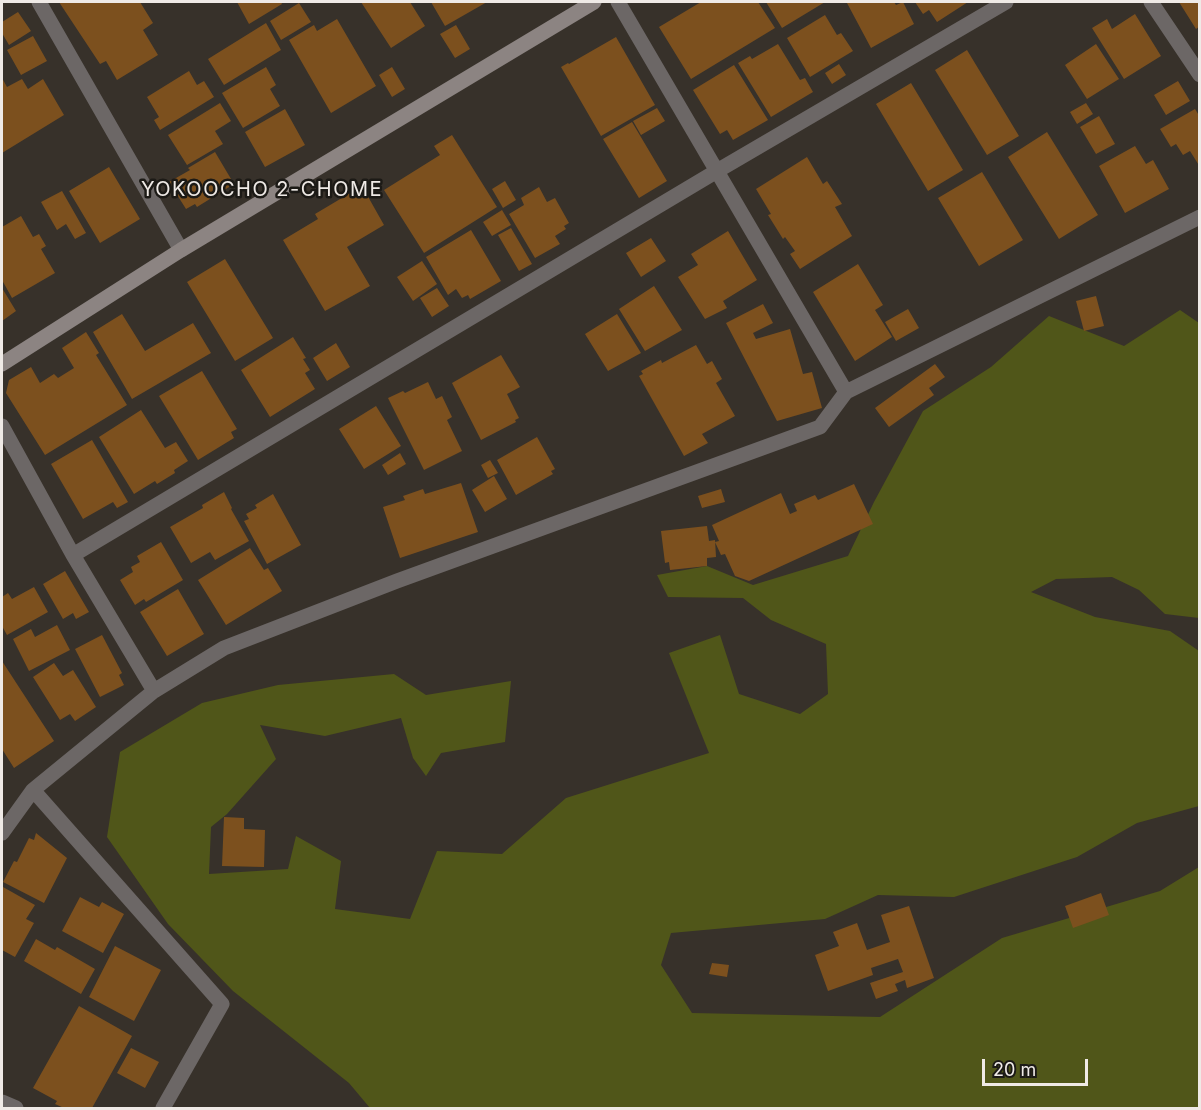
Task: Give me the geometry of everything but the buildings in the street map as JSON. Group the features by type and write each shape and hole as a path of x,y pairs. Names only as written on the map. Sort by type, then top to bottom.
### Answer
{"street":[{"path":"39,2 180,250"},
{"path":"2,364 180,250 594,2"},
{"path":"618,2 846,392"},
{"path":"72,555 717,171 1006,2"},
{"path":"1151,2 1199,74"},
{"path":"2,832 33,790 154,691 224,648 419,573 820,427 846,392 1200,217"},
{"path":"2,426 72,555 154,691"},
{"path":"33,790 222,1004 163,1108"},
{"path":"2,1102 16,1108"}],"green space":[{"path":"1180,310 1199,323 1199,618 1165,614 1139,590 1112,577 1056,579 1031,592 1095,617 1170,631 1199,651 1199,806 1137,823 1077,857 954,897 878,895 825,919 671,933 661,965 692,1013 880,1017 1002,938 1160,891 1199,867 1199,1108 370,1108 349,1083 233,991 168,924 107,837 120,752 202,703 278,685 394,674 426,695 511,681 505,742 441,753 426,776 413,758 401,718 325,736 260,725 276,759 227,814 211,827 209,874 288,869 296,836 341,861 335,909 410,919 437,851 502,854 566,798 709,753 669,653 720,635 739,694 800,714 828,694 826,644 771,620 743,598 668,597 657,575 707,566 753,585 848,556 923,411 991,367 1049,316 1124,346"}],"district":[{"name":"YOKOOCHO 2-CHOME","path":"262,190"}]}
